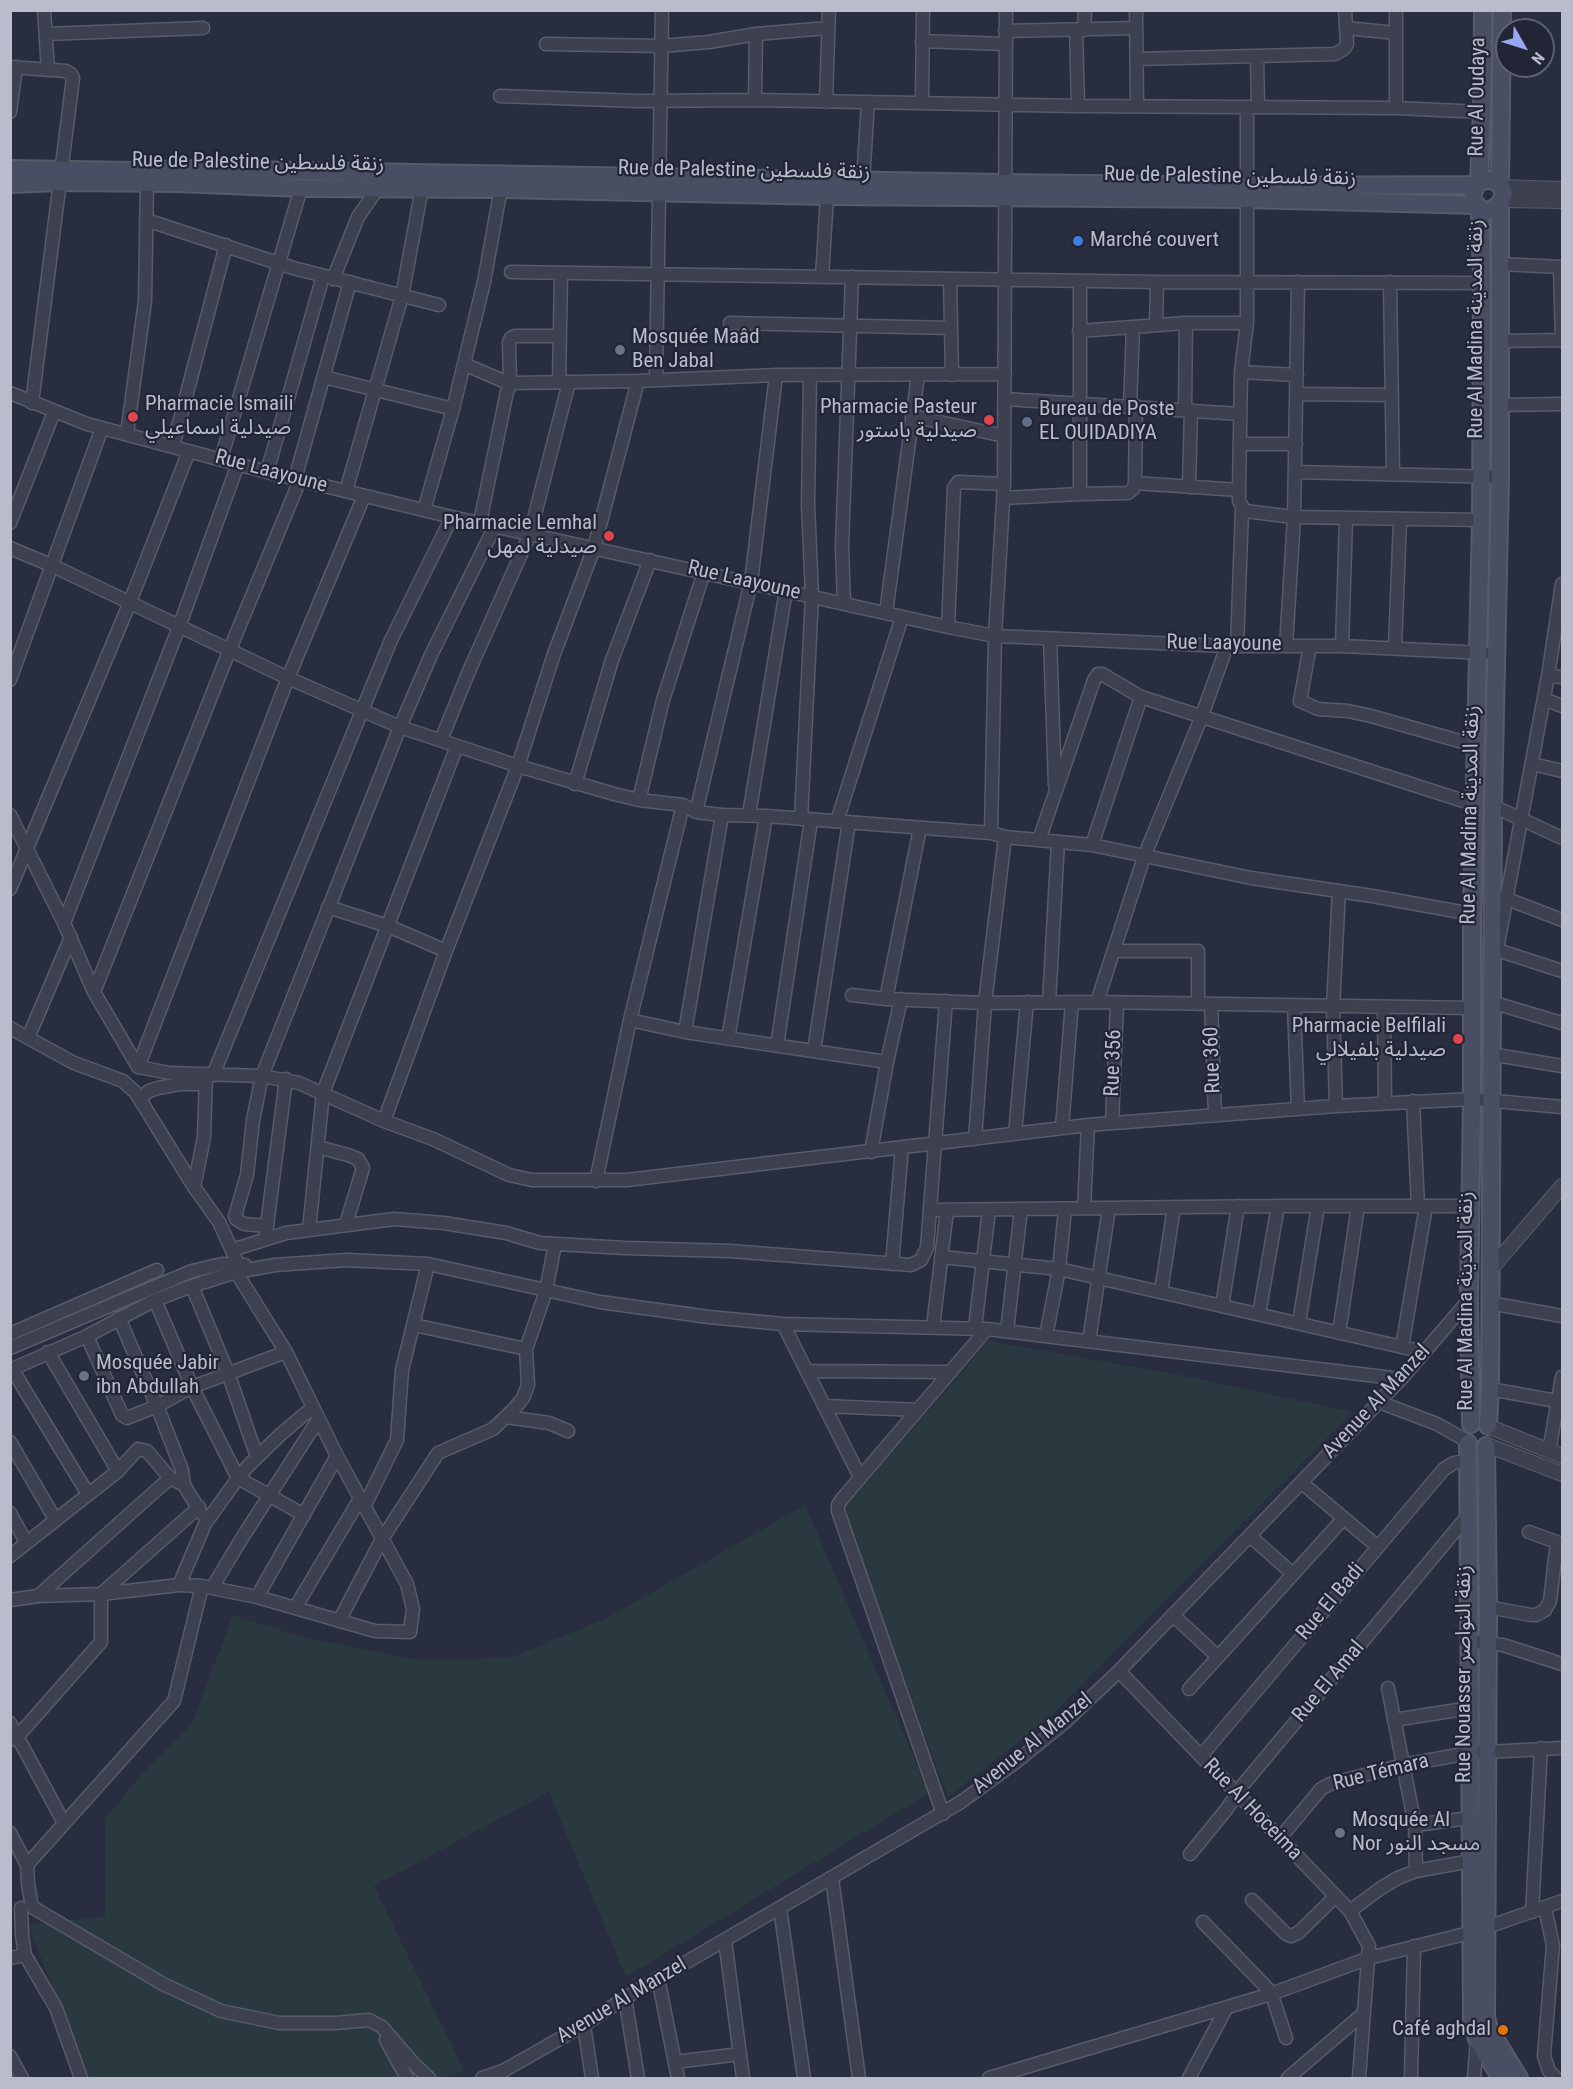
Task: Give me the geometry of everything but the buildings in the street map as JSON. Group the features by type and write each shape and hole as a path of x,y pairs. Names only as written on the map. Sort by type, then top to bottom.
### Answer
{"main road":[{"name":"Rue Al Oudaya","path":"1478,184 1482,112 1483,10"},
{"name":"Rue Al Oudaya","path":"1501,194 1502,10"},
{"name":"Rue de Palestine زنقة فلسطين","path":"10,169 147,183 301,188 422,188 502,182"},
{"name":"Rue de Palestine زنقة فلسطين","path":"10,184 61,176 180,170 502,182 659,185 863,181 1004,190"},
{"path":"1488,179 1501,194 1493,209 1478,207 1473,195 1478,184 1488,179"},
{"name":"Rue de Palestine زنقة فلسطين","path":"659,185 827,195 1004,190 1247,192 1478,184"},
{"name":"Rue de Palestine زنقة فلسطين","path":"1247,192 1478,207"},
{"name":"Rue Al Madina زنقة المدينة","path":"1476,1431 1490,1389 1491,975 1500,896 1493,806 1500,477 1501,194"},
{"name":"Rue Al Madina زنقة المدينة","path":"1476,1431 1469,1300 1472,914 1482,476 1482,283 1478,207"},
{"path":"1476,1431 1478,1448 1487,1446"},
{"name":"Rue Nouasser زنقة النواصر","path":"1476,1431 1470,1460 1469,1753 1471,1862 1479,1930"},
{"name":"Rue Nouasser زنقة النواصر","path":"1487,1446 1487,1752 1479,1930 1472,2018 1483,2034 1501,2079"},
{"path":"1483,2034 1519,2079"}],"street":[{"path":"44,10 48,70"},
{"path":"656,380 662,10"},
{"path":"826,102 829,10"},
{"path":"922,10 922,103"},
{"path":"991,833 995,636 1004,484 1005,10"},
{"path":"1078,106 1080,30 1084,10"},
{"path":"1137,10 1137,105"},
{"path":"1137,59 1335,54 1347,44 1345,10"},
{"path":"1396,10 1396,108"},
{"path":"46,34 203,28"},
{"path":"546,44 661,46 828,28"},
{"path":"1005,31 1136,28"},
{"path":"1346,28 1396,33"},
{"path":"755,100 756,34"},
{"path":"922,41 1005,44"},
{"path":"1098,1002 1144,857 1232,646 1242,508 1239,501 1239,444 1241,372 1247,323 1247,192 1257,56"},
{"path":"10,112 13,67 66,71 71,74 73,78 32,403"},
{"path":"500,96 1078,106 1396,108 1482,112"},
{"path":"863,181 868,102"},
{"path":"424,510 453,409 484,282 502,182"},
{"path":"127,434 145,301 147,183"},
{"path":"220,459 301,188"},
{"path":"267,472 328,278 358,217 378,188"},
{"path":"346,491 402,296 422,188"},
{"path":"1501,194 1563,189"},
{"path":"1501,194 1563,201"},
{"path":"822,277 827,195"},
{"path":"146,220 328,278 439,305"},
{"path":"173,446 226,245"},
{"path":"1500,264 1561,267 1562,341 1500,340"},
{"path":"511,272 1157,282 1482,283"},
{"path":"441,740 530,534 564,382 559,336 561,274"},
{"path":"844,603 842,546 852,277"},
{"path":"950,279 952,375"},
{"path":"1080,280 1080,494"},
{"path":"94,992 298,480 350,282"},
{"path":"1156,326 1157,282"},
{"path":"1286,646 1294,517 1298,282"},
{"path":"1390,282 1393,474"},
{"path":"730,323 951,328"},
{"path":"1079,332 1186,324 1247,323"},
{"path":"1186,324 1189,487"},
{"path":"1003,498 1128,493 1133,489 1135,483 1133,327"},
{"path":"480,522 510,384 511,338 515,336 559,336"},
{"path":"464,364 510,384 776,375 1005,374"},
{"path":"1241,372 1298,375"},
{"path":"696,812 751,582 776,375"},
{"path":"777,1046 806,819 812,596 808,504 810,375"},
{"path":"886,613 918,375"},
{"path":"324,377 453,409"},
{"path":"384,1121 446,951 518,766 554,654 594,548 638,381"},
{"name":"Rue Laayoune","path":"10,393 54,412 102,428 298,480 452,517 995,636 1232,646 1342,646 1496,653"},
{"path":"1297,394 1391,395"},
{"path":"1005,399 1240,414"},
{"path":"1500,405 1563,404"},
{"path":"10,523 54,412"},
{"path":"912,416 1004,436"},
{"path":"10,680 102,428"},
{"path":"1239,444 1296,444"},
{"path":"10,889 130,602 189,451"},
{"path":"64,923 179,627 238,464"},
{"path":"1295,471 1500,477"},
{"path":"948,627 954,488 958,482 1004,484"},
{"path":"1135,483 1239,490"},
{"path":"138,1067 288,678 364,496"},
{"path":"1242,508 1245,511 1294,517 1481,520"},
{"path":"194,1187 204,1137 208,1078 391,640 452,517"},
{"path":"1342,646 1346,519"},
{"path":"1395,648 1400,520"},
{"path":"235,1216 247,1175 253,1120 262,1076 400,727 431,655 495,526"},
{"path":"10,548 130,602 288,678 400,727 575,784 639,800 683,805 696,812 991,833 1005,837 1092,846 1251,878 1472,914"},
{"path":"575,784 612,660 650,560"},
{"path":"639,800 663,700 704,572"},
{"path":"1563,584 1558,641 1548,676 1522,819 1500,896 1563,920"},
{"path":"749,815 786,590"},
{"path":"814,1051 843,821 902,617"},
{"path":"1050,639 1055,793"},
{"path":"1310,646 1300,702 1318,709 1348,711 1371,716 1477,746"},
{"path":"1039,840 1095,676 1102,674 1141,697 1476,805"},
{"path":"1548,676 1563,677"},
{"path":"1092,846 1141,697"},
{"path":"1544,699 1563,706"},
{"path":"309,1230 323,1093 457,746"},
{"path":"1532,764 1563,771"},
{"path":"596,1181 630,1020 683,805"},
{"path":"1493,806 1563,838"},
{"path":"10,814 64,923 94,992 138,1067 208,1078 262,1076 286,1079 384,1121 433,1139 509,1175 532,1180 627,1180 1088,1125 1336,1106 1472,1099 1563,1107"},
{"path":"685,1032 722,815"},
{"path":"728,1039 766,816"},
{"path":"886,999 920,828"},
{"path":"975,1139 986,1002 1005,837"},
{"path":"1050,1002 1058,842"},
{"path":"1336,1106 1333,1006 1339,891"},
{"path":"328,907 388,926 446,951"},
{"path":"27,1038 70,937"},
{"path":"1494,949 1563,971"},
{"path":"1115,951 1198,951 1198,1004"},
{"path":"852,995 886,999 986,1002 1471,1008"},
{"path":"871,1152 901,999"},
{"path":"232,1250 286,1233 394,1219 444,1223 506,1233 540,1243 730,1251 911,1265 925,1256 946,1001"},
{"path":"1015,1134 1027,1002"},
{"path":"1062,1128 1072,1002"},
{"path":"1491,1002 1563,1023"},
{"name":"Rue 356","path":"1112,1123 1117,1003"},
{"name":"Rue 360","path":"1211,1004 1215,1115"},
{"path":"1294,1007 1298,1109"},
{"path":"1384,1007 1385,1103"},
{"path":"630,1020 685,1032 887,1062"},
{"path":"10,1028 74,1063 123,1081 140,1098 194,1187 219,1222 232,1250 237,1268 286,1352 318,1420 407,1584 413,1609 410,1632 375,1631 296,1608 207,1587 179,1585 101,1594 38,1596 10,1600"},
{"path":"1490,1054 1563,1066"},
{"path":"140,1098 158,1088 208,1078"},
{"path":"266,1239 286,1079"},
{"path":"1402,1347 1422,1206 1413,1101"},
{"path":"1084,1208 1088,1125"},
{"path":"318,1147 348,1155 357,1160 363,1168 346,1224"},
{"path":"892,1264 902,1147"},
{"path":"1490,1270 1563,1186"},
{"path":"1222,1306 1239,1206"},
{"path":"1259,1314 1278,1206"},
{"path":"1299,1323 1318,1206"},
{"path":"1339,1333 1358,1206"},
{"path":"930,1210 1470,1206"},
{"path":"1161,1292 1174,1207"},
{"path":"1089,1341 1109,1208"},
{"path":"1007,1331 1021,1209"},
{"path":"1046,1336 1059,1269 1065,1209"},
{"path":"933,1327 946,1210"},
{"path":"943,1814 837,1511 838,1505 860,1478 951,1372 981,1329 983,1261 989,1210"},
{"path":"219,1222 235,1216"},
{"path":"235,1216 239,1222 244,1224 267,1226"},
{"path":"339,1621 382,1539 438,1453 493,1429 523,1398 528,1385 526,1349 546,1291 555,1244"},
{"path":"941,1257 1059,1269 1424,1352"},
{"path":"10,1348 203,1267 252,1269 275,1265 347,1260 428,1264 600,1302 709,1317 783,1324 1007,1331 1401,1379"},
{"path":"296,1608 363,1501 397,1440 402,1370 428,1264"},
{"path":"88,1494 11,1369 87,1336 155,1300 237,1268"},
{"path":"10,1335 157,1270"},
{"path":"192,1286 228,1372 257,1457"},
{"path":"155,1300 192,1387 238,1478 304,1515"},
{"name":"Avenue Al Manzel","path":"482,2079 499,2075 658,1978 943,1814 1016,1762 1064,1723 1119,1671 1401,1379 1469,1300"},
{"path":"1490,1303 1563,1316"},
{"path":"119,1318 182,1470 184,1485 199,1507 206,1524"},
{"path":"783,1324 860,1478"},
{"path":"414,1325 526,1349"},
{"path":"87,1336 122,1415 127,1418 228,1372 286,1352"},
{"path":"48,1352 118,1471"},
{"path":"807,1371 951,1372"},
{"path":"1548,1451 1560,1402 1563,1377"},
{"path":"1490,1389 1560,1402"},
{"path":"1378,1402 1437,1424 1476,1431 1563,1456"},
{"path":"824,1406 918,1410"},
{"path":"179,1585 206,1524 238,1478 257,1457 313,1407"},
{"path":"506,1417 549,1424 568,1431"},
{"path":"27,1865 174,1701 207,1587 318,1420"},
{"path":"10,1442 55,1519"},
{"path":"1487,1446 1563,1474"},
{"path":"10,1556 118,1471 138,1449 147,1451 170,1478 184,1485"},
{"path":"257,1598 337,1456"},
{"name":"Rue El Badi","path":"1201,1756 1444,1469 1454,1463 1470,1460"},
{"path":"38,1596 170,1478"},
{"path":"1302,1483 1378,1547"},
{"path":"14,1738 101,1642 101,1594 199,1507"},
{"path":"10,1513 26,1542"},
{"name":"Rue El Amal","path":"1190,1854 1470,1513"},
{"path":"1189,1689 1344,1518"},
{"path":"1488,1606 1536,1615 1545,1610 1550,1601 1560,1543 1528,1532"},
{"path":"1250,1536 1293,1574"},
{"path":"1173,1615 1218,1657"},
{"path":"1470,1641 1488,1642 1563,1664"},
{"name":"Rue Al Hoceima","path":"1119,1671 1350,1911 1370,1946 1359,2079"},
{"path":"1388,1688 1416,1825 1416,1871"},
{"path":"1394,1720 1470,1708"},
{"path":"10,1723 14,1738 64,1823"},
{"path":"1532,1912 1541,1748"},
{"name":"Rue Témara","path":"1280,1838 1325,1786 1403,1765 1469,1753 1563,1748"},
{"path":"1416,1825 1470,1818"},
{"path":"10,1833 27,1865 28,1884 21,1908 25,1955 56,2008 81,2079"},
{"path":"1350,1911 1381,1888 1416,1871 1471,1862"},
{"path":"832,1878 859,2079"},
{"path":"1252,1900 1286,1934 1291,1936 1298,1933 1336,1896"},
{"path":"989,2079 1271,1994 1368,1958 1479,1930 1563,1902"},
{"path":"21,1908 220,2012 279,2023 336,2023 369,2020 376,2023 429,2079"},
{"path":"780,1908 804,2079"},
{"path":"1545,1908 1558,1945 1544,2056 1549,2071 1556,2079"},
{"path":"1203,1922 1271,1994 1286,2038"},
{"path":"725,1940 743,2079"},
{"path":"1411,2079 1414,1946"},
{"path":"10,1958 25,1955"},
{"path":"658,1978 678,2079"},
{"path":"625,1998 638,2079"},
{"path":"1189,2079 1227,2007"},
{"path":"1288,2079 1364,2013"},
{"path":"376,2023 407,2079"},
{"path":"584,2025 592,2079"},
{"name":"Rue Nouasser زنقة النواصر","path":"1474,2079 1483,2034"},
{"path":"675,2062 740,2054"},
{"path":"10,2056 22,2079"},
{"path":"1303,2079 1304,2065"}],"shaded area":[{"path":"989,1341 1185,1376 1353,1412 1048,1719 948,1797 841,1512"},
{"path":"805,1505 929,1793 626,1977 549,1792 374,1886 464,2071 442,2078 89,2078 28,1925 105,1916 105,1819 139,1777 192,1723 233,1615 298,1636 418,1660 510,1658 609,1617"}],"place":[{"name":"Marché couvert","path":"1078,241"},
{"name":"Mosquée Maâd Ben Jabal","path":"620,350"},
{"name":"Pharmacie Ismaili صيدلية اسماعيلي","path":"133,417"},
{"name":"Pharmacie Pasteur صيدلية باستور","path":"989,420"},
{"name":"Bureau de Poste EL OUIDADIYA","path":"1027,422"},
{"name":"Pharmacie Lemhal صيدلية لمهل","path":"609,536"},
{"name":"Pharmacie Belfilali صيدلية بلفيلالي","path":"1458,1039"},
{"name":"Mosquée Jabir ibn Abdullah","path":"84,1376"},
{"name":"Mosquée Al Nor مسجد النور","path":"1340,1833"},
{"name":"Café aghdal","path":"1503,2030"}]}
